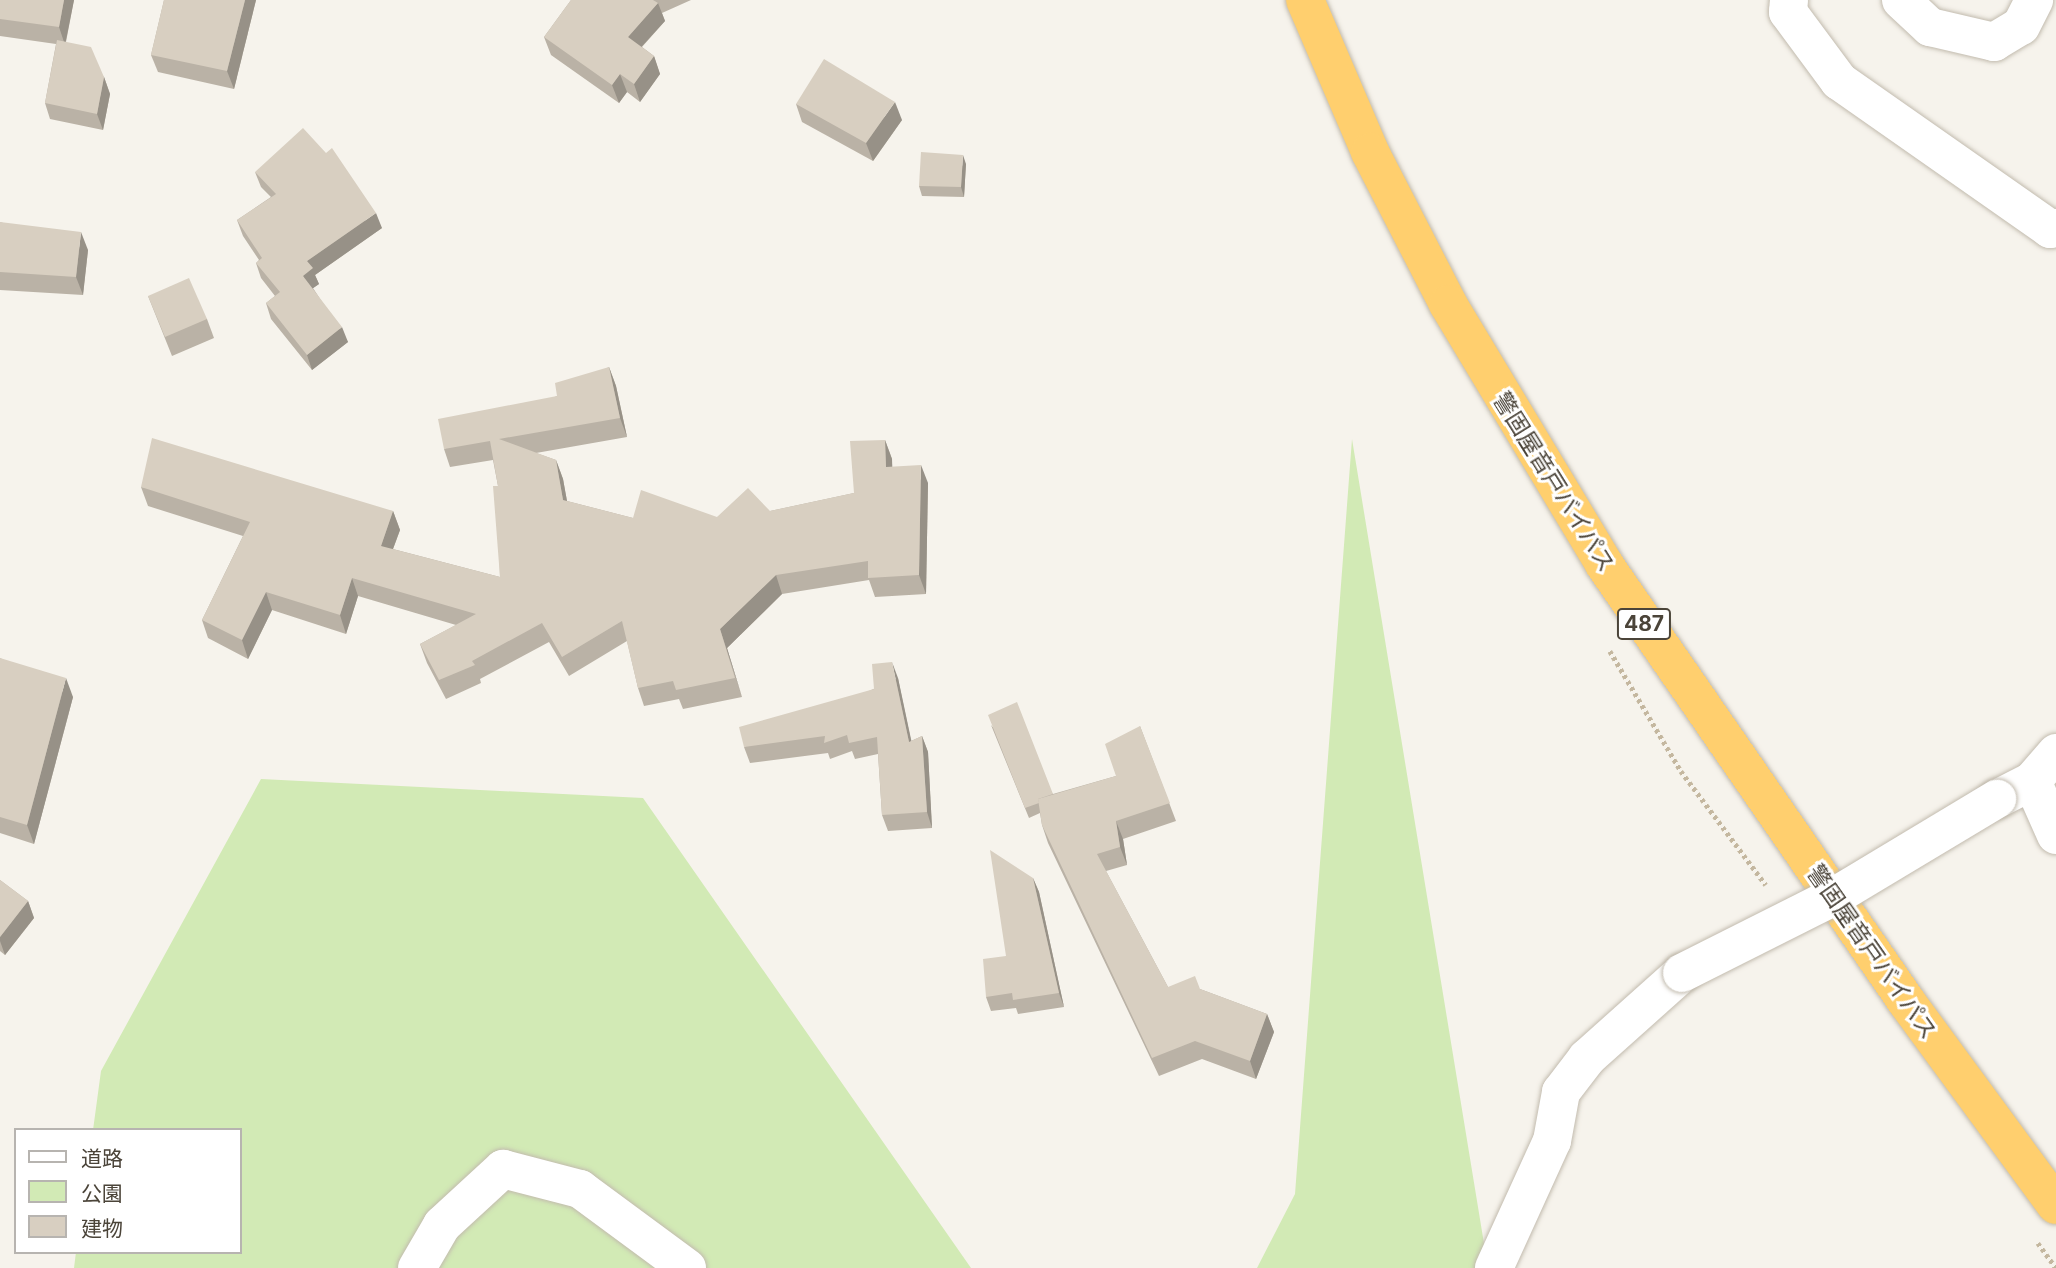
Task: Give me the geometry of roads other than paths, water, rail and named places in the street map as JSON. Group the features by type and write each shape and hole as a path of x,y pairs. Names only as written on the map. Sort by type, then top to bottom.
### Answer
{"highway":[{"name":"警固屋音戸バイパス","path":"1305,0 1370,152 1448,304 1604,564 1898,990 2056,1205"}],"street":[{"path":"1789,0 1788,12 1839,81 2050,229 2056,228"},
{"path":"1902,0 1930,27 1994,42 2021,26 2034,0"},
{"path":"1494,1268 1552,1140 1562,1093 1587,1058 1682,973 1837,895 1997,799 2044,767 2056,835"},
{"path":"417,1268 442,1225 503,1170 580,1189 687,1268"}]}
